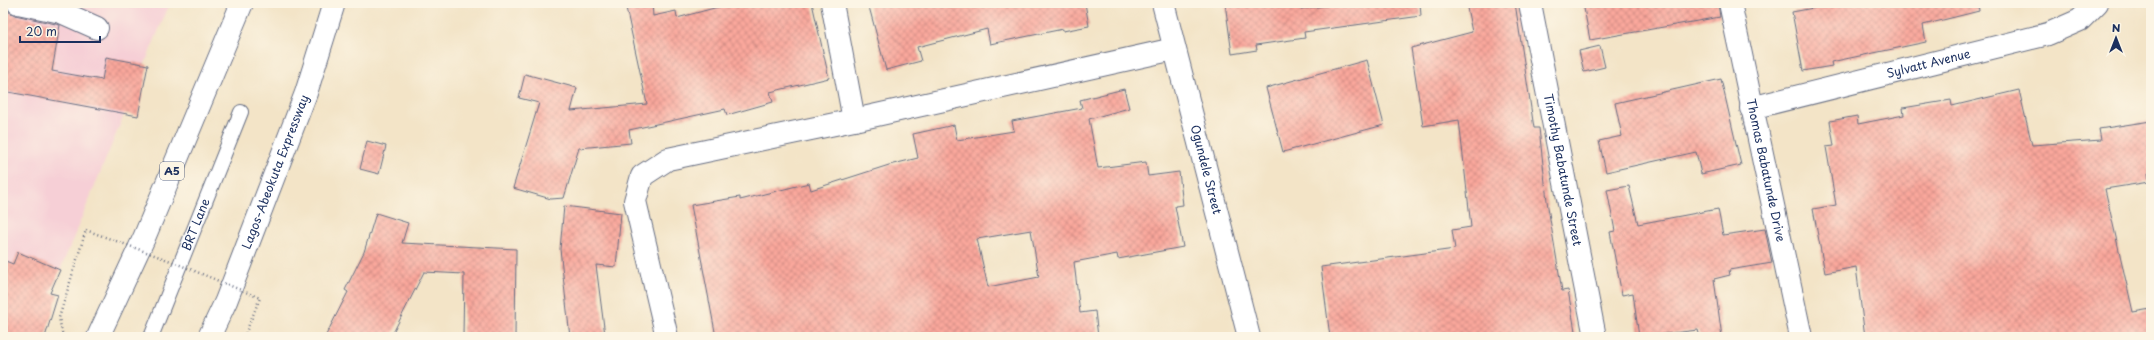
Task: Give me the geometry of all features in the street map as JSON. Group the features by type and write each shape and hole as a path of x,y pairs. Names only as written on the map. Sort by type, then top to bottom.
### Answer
{"main road":[{"path":"18,3 61,12 98,28"},
{"name":"A5","path":"98,337 144,238 242,3"},
{"name":"Lagos-Abeokuta Expressway","path":"209,337 226,301 306,93 334,3"},
{"path":"832,3 854,120"},
{"name":"Ogundele Street","path":"1163,3 1249,337"},
{"name":"Timothy Babatunde Street","path":"1530,3 1595,337"},
{"name":"Thomas Babatunde Drive","path":"1730,3 1751,108 1801,337"},
{"name":"Sylvatt Avenue","path":"1751,108 2048,34 2080,20 2097,3"},
{"path":"667,337 635,202 642,176 668,158 854,120 1174,49"}],"lane":[{"name":"BRT Lane","path":"151,337 241,112"}],"path":[{"path":"63,337 59,318 86,230 168,260 260,298 244,337"}],"shaded area":[{"path":"3,3 172,3 167,10 47,302 3,337"}],"building":[{"path":"3,3 6,3 9,12 15,15 60,25 52,71 102,80 106,57 148,65 138,116 3,91"},
{"path":"625,3 652,3 653,16 676,11 677,18 733,3 812,3 829,78 770,92 773,102 727,115 725,109 629,130 631,143 579,148 564,198 551,199 513,188 539,103 519,98 525,74 577,88 571,111 647,104"},
{"path":"868,3 1085,3 1089,26 1063,31 1063,29 990,44 987,29 917,47 921,61 886,70"},
{"path":"1225,3 1300,3 1301,9 1347,3 1420,3 1421,16 1304,32 1305,38 1256,45 1257,50 1232,54"},
{"path":"1466,3 1515,3 1534,128 1539,128 1547,201 1562,291 1568,290 1576,337 1330,337 1321,267 1455,249 1452,230 1471,227 1459,120 1423,126 1411,48 1472,32"},
{"path":"1583,3 1718,3 1720,17 1590,40"},
{"path":"1830,3 1978,3 1979,11 1923,25 1926,42 1831,62 1832,66 1803,71 1792,12 1830,5"},
{"path":"1600,46 1605,67 1584,72 1579,51"},
{"path":"1367,60 1384,125 1283,152 1266,88"},
{"path":"1721,79 1741,165 1701,174 1696,152 1606,172 1599,141 1622,136 1615,103"},
{"path":"1124,89 1129,108 1089,119 1098,168 1146,162 1148,176 1179,172 1183,205 1175,206 1183,247 1118,259 1117,254 1074,262 1080,313 1095,311 1098,337 716,337 691,205 740,197 740,200 809,183 811,190 889,165 918,158 913,134 954,125 957,140 1014,131 1012,121 1082,108 1080,100","holes":["1031,230 1039,277 988,287 977,239"]},
{"path":"2019,90 2032,145 2101,140 2099,129 2151,121 2151,172 2148,173 2149,182 2105,189 2133,312 2151,309 2151,337 1865,337 1856,267 1825,273 1813,209 1836,205 1826,147 1834,146 1830,121 1857,116 1858,124 1904,115 1903,108 1951,100 1952,106"},
{"path":"367,141 386,146 379,174 360,169"},
{"path":"1629,186 1638,224 1718,209 1723,235 1765,229 1772,263 1729,270 1730,275 1714,279 1722,337 1700,337 1698,330 1639,337 1633,293 1622,295 1610,232 1615,231 1607,190"},
{"path":"564,206 621,213 616,267 596,265 605,335 570,337 560,249"},
{"path":"376,213 408,223 402,243 516,249 515,337 463,337 464,274 424,272 391,337 325,337 348,292 345,290 364,252"},
{"path":"18,252 60,270 50,293 58,295 45,337 3,337 3,260 13,264"}]}
